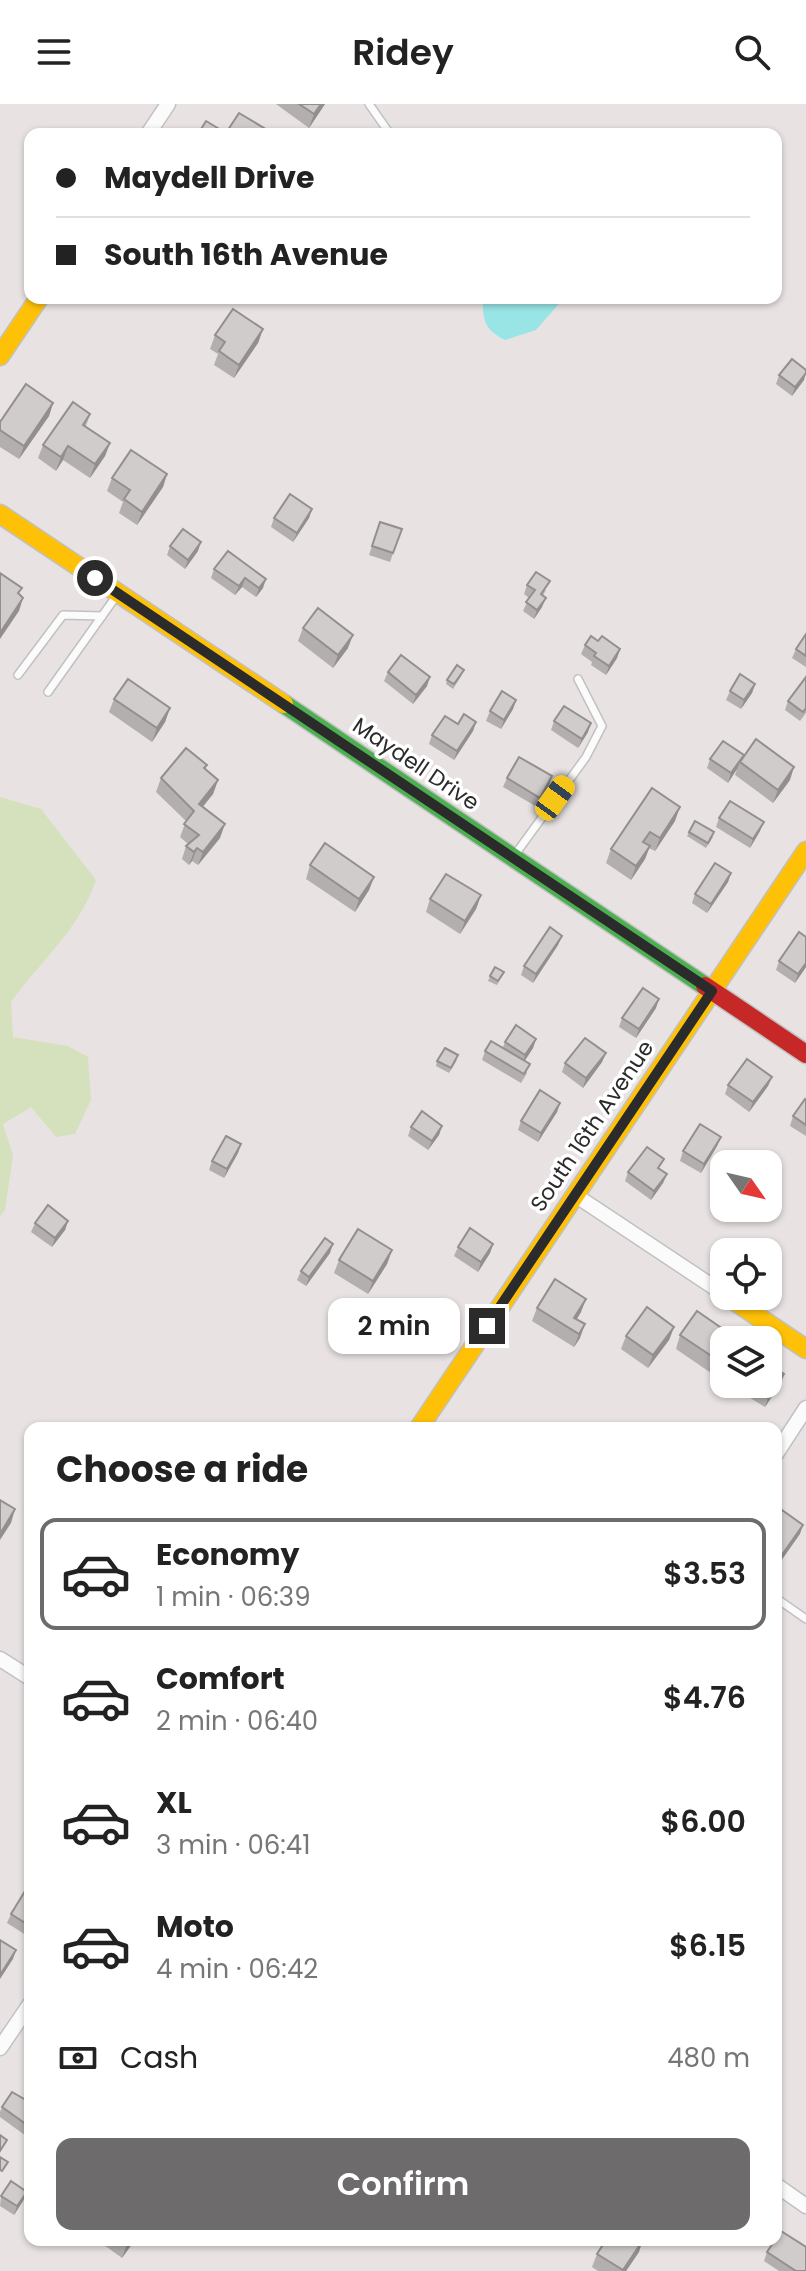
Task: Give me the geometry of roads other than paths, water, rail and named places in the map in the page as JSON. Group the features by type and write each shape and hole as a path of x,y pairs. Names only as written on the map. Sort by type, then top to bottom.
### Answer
{"street":[{"path":"152,128 168,104"},
{"path":"0,356 35,304"},
{"name":"Maydell Drive","path":"0,514 806,1054"},
{"name":"South 16th Avenue","path":"423,1422 806,851"},
{"path":"575,1195 710,1285"},
{"path":"748,1310 806,1349"},
{"path":"782,1445 806,1408"},
{"path":"0,1659 24,1674"},
{"path":"0,2048 24,2013"},
{"path":"782,2189 806,2206"}],"lane":[{"path":"369,104 387,128"},
{"path":"48,692 118,593"},
{"path":"18,675 63,615 102,616"},
{"path":"513,858 586,757 602,726 578,679"},
{"path":"782,1602 806,1619"}],"water":[{"path":"483,304 559,304 536,330 505,340 486,324"}]}
